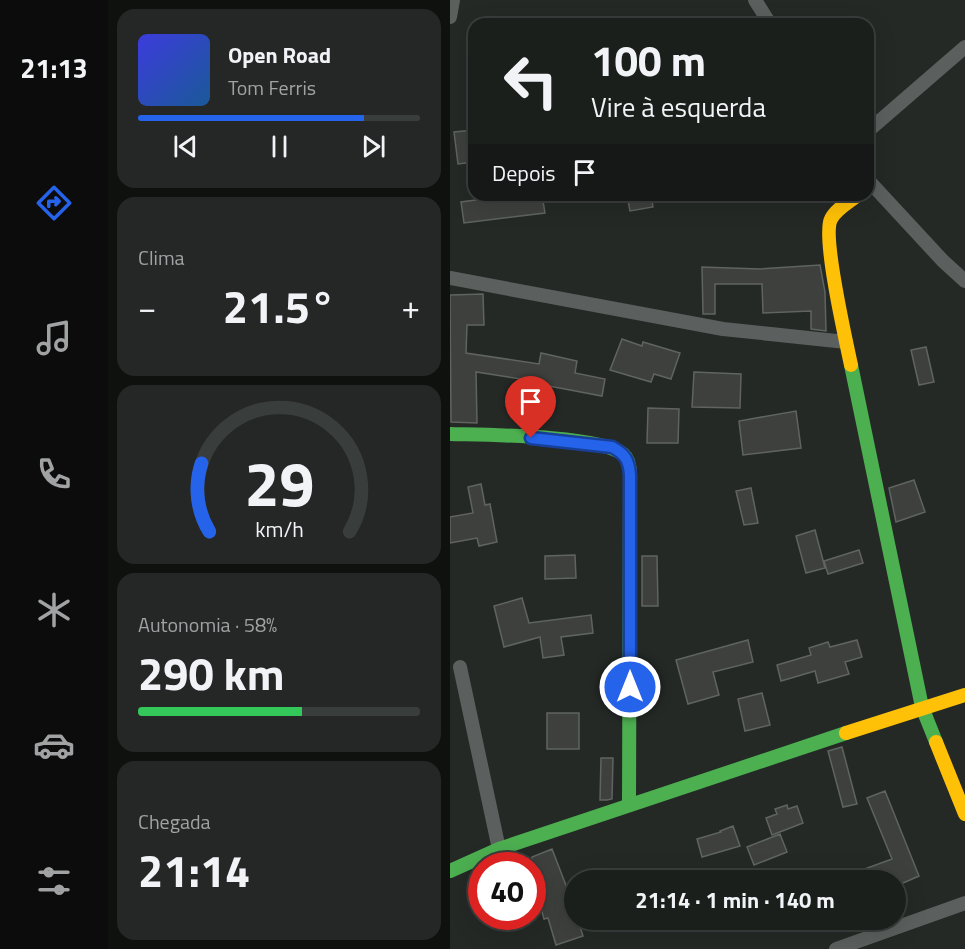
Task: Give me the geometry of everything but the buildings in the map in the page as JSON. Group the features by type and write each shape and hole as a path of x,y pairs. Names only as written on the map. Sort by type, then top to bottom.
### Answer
{"street":[{"path":"450,17 453,0"},
{"path":"754,0 766,18"},
{"path":"874,126 965,47"},
{"path":"874,188 965,281"},
{"path":"850,201 830,219 828,241 846,342 922,707 965,814"},
{"path":"450,278 723,329 846,342"},
{"path":"450,434 551,439 612,447 622,452 627,459 630,475 629,805"},
{"path":"460,668 499,849"},
{"path":"450,871 499,849 922,707 965,695"},
{"path":"836,949 965,903"}],"traffic: fast":[{"path":"851,365 922,707 936,742"},
{"path":"450,434 514,436 590,443 610,448 627,458 630,475 629,805"},
{"path":"450,871 499,849 846,733"}],"traffic: slow":[{"path":"850,201 836,212 831,219 829,229 832,266 851,365"},
{"path":"846,733 965,695"},
{"path":"936,742 965,814"}],"route":[{"path":"531,438 612,447 622,452 627,459 630,467 630,687"}]}
